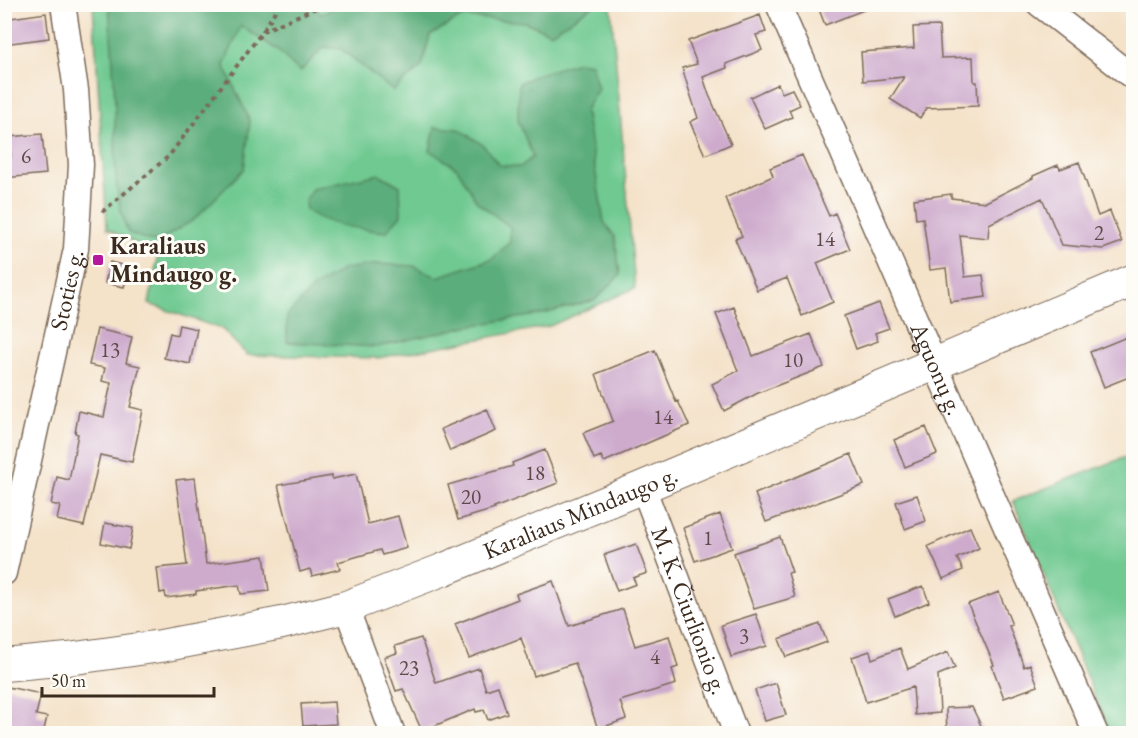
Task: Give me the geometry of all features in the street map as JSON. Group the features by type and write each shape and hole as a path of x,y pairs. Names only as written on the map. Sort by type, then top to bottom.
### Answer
{"main road":[{"name":"Karaliaus Mindaugo g.","path":"4,665 161,646 346,607 643,487 1134,280"}],"street":[{"name":"Stoties g.","path":"4,573 76,249 81,165 76,90 63,4"},
{"name":"Aguonų g.","path":"778,4 1096,734"},
{"path":"1039,4 1134,78"},
{"name":"M. K. Čiurlionio g.","path":"643,487 736,734"},
{"path":"346,607 393,734"}],"path":[{"path":"78,214 103,212 169,156 263,31 279,4"},
{"path":"263,31 325,4"}],"green space":[{"path":"309,4 321,14 345,4 594,5 551,33 525,22 462,17 430,35 422,66 393,91 341,49 324,47 300,72 276,49 241,26 224,65 250,121 244,169 195,219 156,243 128,233 117,186 115,93 109,5"},
{"path":"93,5 611,5 635,288 550,326 378,358 247,355 222,329 149,304 158,255 107,228"},
{"path":"578,62 591,64 598,89 585,110 604,222 615,237 620,275 595,300 543,314 468,326 377,347 287,342 287,316 314,287 344,269 379,264 414,266 437,277 492,259 510,242 510,227 477,202 457,168 430,151 435,127 459,129 483,145 499,165 520,167 533,157 518,120 519,83"},
{"path":"379,174 400,186 401,215 386,232 334,223 306,210 305,201 312,189"},
{"path":"1133,454 1133,733 1110,733 1013,501"}],"building":[{"path":"817,4 874,4 874,6 825,25"},
{"path":"46,13 49,38 4,44 4,19"},
{"path":"760,15 766,32 756,35 762,50 726,64 727,68 703,77 731,144 705,155 690,122 698,118 682,68 697,64 688,41"},
{"path":"939,26 941,58 973,57 978,106 926,108 920,118 890,99 904,77 863,81 861,52 914,48 913,27"},
{"path":"778,84 782,93 792,89 800,105 789,110 792,117 765,129 750,97"},
{"path":"42,134 46,174 4,178 4,156 11,156 9,137"},
{"path":"802,155 829,216 835,213 850,249 817,263 833,302 802,316 787,278 757,290 735,239 742,236 725,198 773,176 770,168"},
{"path":"1079,162 1098,216 1110,211 1122,242 1103,249 1062,245 1042,198 989,224 988,238 960,235 965,277 983,275 986,297 950,302 946,268 930,270 923,218 916,219 914,199 951,194 951,198 986,202 1058,165 1060,169"},
{"path":"110,262 130,267 124,287 105,283"},
{"path":"879,303 889,328 875,333 878,341 856,349 844,316"},
{"path":"734,307 753,356 811,334 824,367 758,393 724,411 712,384 738,371 716,314"},
{"path":"179,325 197,329 190,364 164,358 170,333 177,335"},
{"path":"97,329 132,337 126,363 140,366 130,407 143,410 132,462 100,455 84,526 57,520 60,506 51,504 57,477 69,480 78,434 75,433 79,411 104,417 111,383 102,381 105,368 89,365"},
{"path":"1134,334 1134,375 1104,387 1090,352"},
{"path":"655,350 676,402 678,401 689,425 604,462 601,456 594,459 583,433 613,421 596,374"},
{"path":"487,409 496,431 450,451 441,429"},
{"path":"926,427 937,454 905,467 894,440"},
{"path":"545,450 558,483 495,509 458,520 448,485 513,466 512,463"},
{"path":"851,454 864,485 766,522 755,494"},
{"path":"356,474 368,524 398,516 407,548 382,555 380,550 338,562 340,569 312,576 310,569 300,572 278,485"},
{"path":"195,478 206,564 264,556 269,591 241,594 239,585 166,598 165,592 160,593 157,568 187,565 176,480"},
{"path":"917,495 926,521 905,529 896,502"},
{"path":"720,514 732,548 695,561 683,528"},
{"path":"105,523 133,528 129,549 101,543"},
{"path":"970,527 979,548 957,558 963,570 943,579 928,546"},
{"path":"780,537 792,572 788,573 795,597 754,609 734,553"},
{"path":"636,544 647,573 633,578 636,584 617,591 604,555"},
{"path":"553,581 569,626 623,609 635,646 669,636 678,667 672,669 676,684 620,701 626,719 598,729 575,663 534,676 521,638 469,658 455,624 518,599 516,594"},
{"path":"923,586 929,602 895,616 888,599"},
{"path":"999,592 1012,625 1009,626 1024,667 1030,664 1038,686 1004,698 992,666 994,665 968,604"},
{"path":"756,614 767,646 731,657 721,625"},
{"path":"820,624 827,642 786,657 779,639"},
{"path":"421,638 436,683 479,668 486,690 498,686 507,713 488,720 484,710 476,712 475,709 422,731 403,689 396,691 384,657 397,653 395,646"},
{"path":"900,648 908,669 948,652 955,668 938,675 940,713 915,715 913,687 866,702 852,657 870,651 872,659"},
{"path":"776,683 786,715 765,721 755,690"},
{"path":"8,687 41,694 36,715 47,717 43,734 4,734 4,702"},
{"path":"334,702 336,724 303,726 301,704"},
{"path":"972,707 985,734 947,734 946,708"}],"place":[{"name":"Karaliaus Mindaugo g.","path":"98,260"}]}
